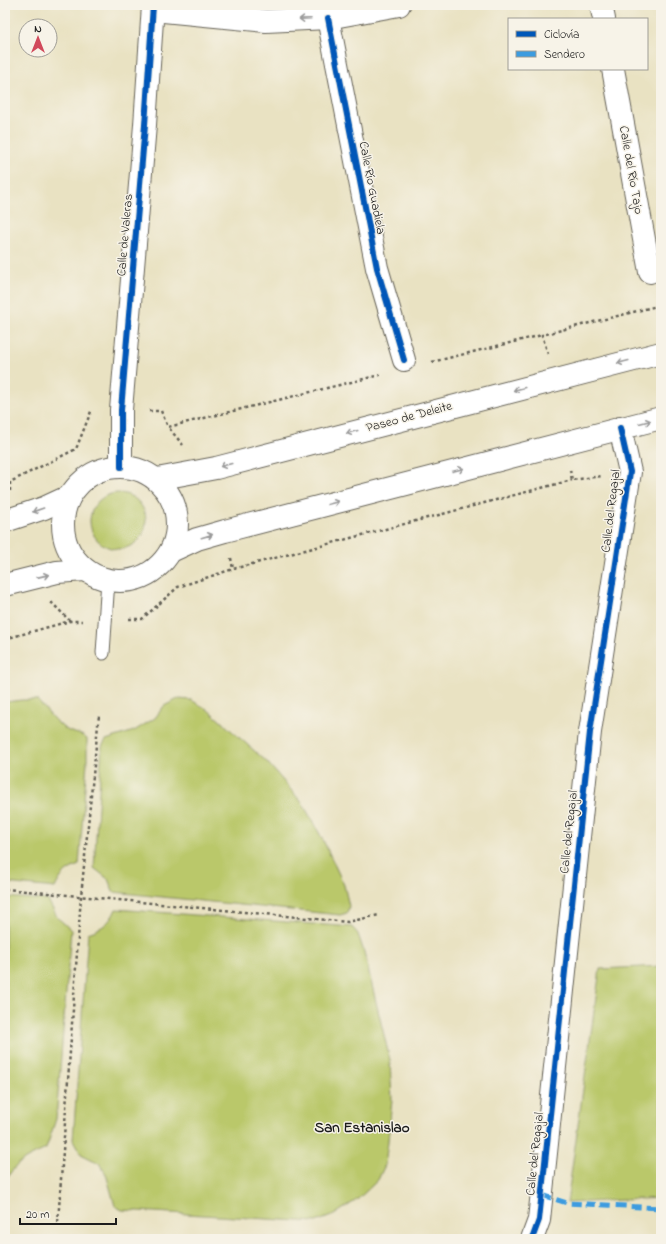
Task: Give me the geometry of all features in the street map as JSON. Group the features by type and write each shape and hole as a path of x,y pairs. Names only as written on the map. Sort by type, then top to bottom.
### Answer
{"street":[{"path":"153,7 266,21 328,18 399,5"},
{"path":"601,5 604,18"},
{"name":"Calle de Valeras","path":"121,466 121,410 145,133 153,7"},
{"name":"Calle Río Guadiela","path":"328,18 377,268 404,360"},
{"name":"Calle del Río Tajo","path":"613,70 650,272"},
{"name":"Paseo de Deleite","path":"157,479 216,468 661,353"},
{"path":"171,551 197,539 225,531 661,418"},
{"name":"Calle del Regajal","path":"532,1239 539,1220 590,732 630,472 620,428"},
{"path":"121,466 140,470 157,479 170,494 177,513 178,532 171,551 160,565 144,576 126,581 108,580 85,570 72,554 64,536 64,515 70,496 83,480 100,470 121,466"},
{"path":"8,520 44,508 70,496"},
{"path":"5,585 57,572 85,570"}],"lane":[{"path":"103,653 108,580"}],"path":[{"path":"428,363 661,305"},
{"path":"542,335 556,379"},
{"path":"168,427 382,374"},
{"path":"5,483 10,482 76,449 91,409 161,411 168,427 181,445 189,446"},
{"path":"5,639 70,621 142,619 178,587 233,569 572,480"},
{"path":"8,520 10,482"},
{"path":"225,531 233,569"},
{"path":"58,1222 61,1152 82,896 99,715"},
{"path":"5,889 348,922 379,915"}],"green space":[{"path":"118,493 129,495 138,501 144,510 146,521 144,532 138,541 129,547 118,549 107,547 98,541 92,532 90,521 92,510 98,501 107,495"},
{"path":"178,699 191,700 207,709 267,762 303,804 323,840 344,885 349,906 347,913 340,915 113,892 108,879 94,868 102,746 106,740 134,731 155,718 164,706"},
{"path":"37,700 62,727 87,739 87,762 79,865 64,874 55,888 5,883 5,702"},
{"path":"5,897 48,900 57,917 71,930 56,1119 46,1149 22,1161 13,1169 5,1181"},
{"path":"116,909 352,927 358,934 364,952 390,1060 392,1100 385,1165 378,1180 358,1199 334,1215 316,1222 122,1210 115,1206 106,1174 99,1163 81,1154 73,1140 88,933 105,924 111,918"},
{"path":"661,966 661,1198 567,1203 600,969"}],"marked path":[{"path":"542,1195 567,1203 661,1208"}],"cycle path":[{"path":"121,467 121,410 145,125 153,5"},
{"path":"328,18 377,268 404,360"},
{"path":"532,1239 539,1220 590,732 630,472 620,428"}],"district":[{"name":"San Estanislao","path":"362,1128"}]}
